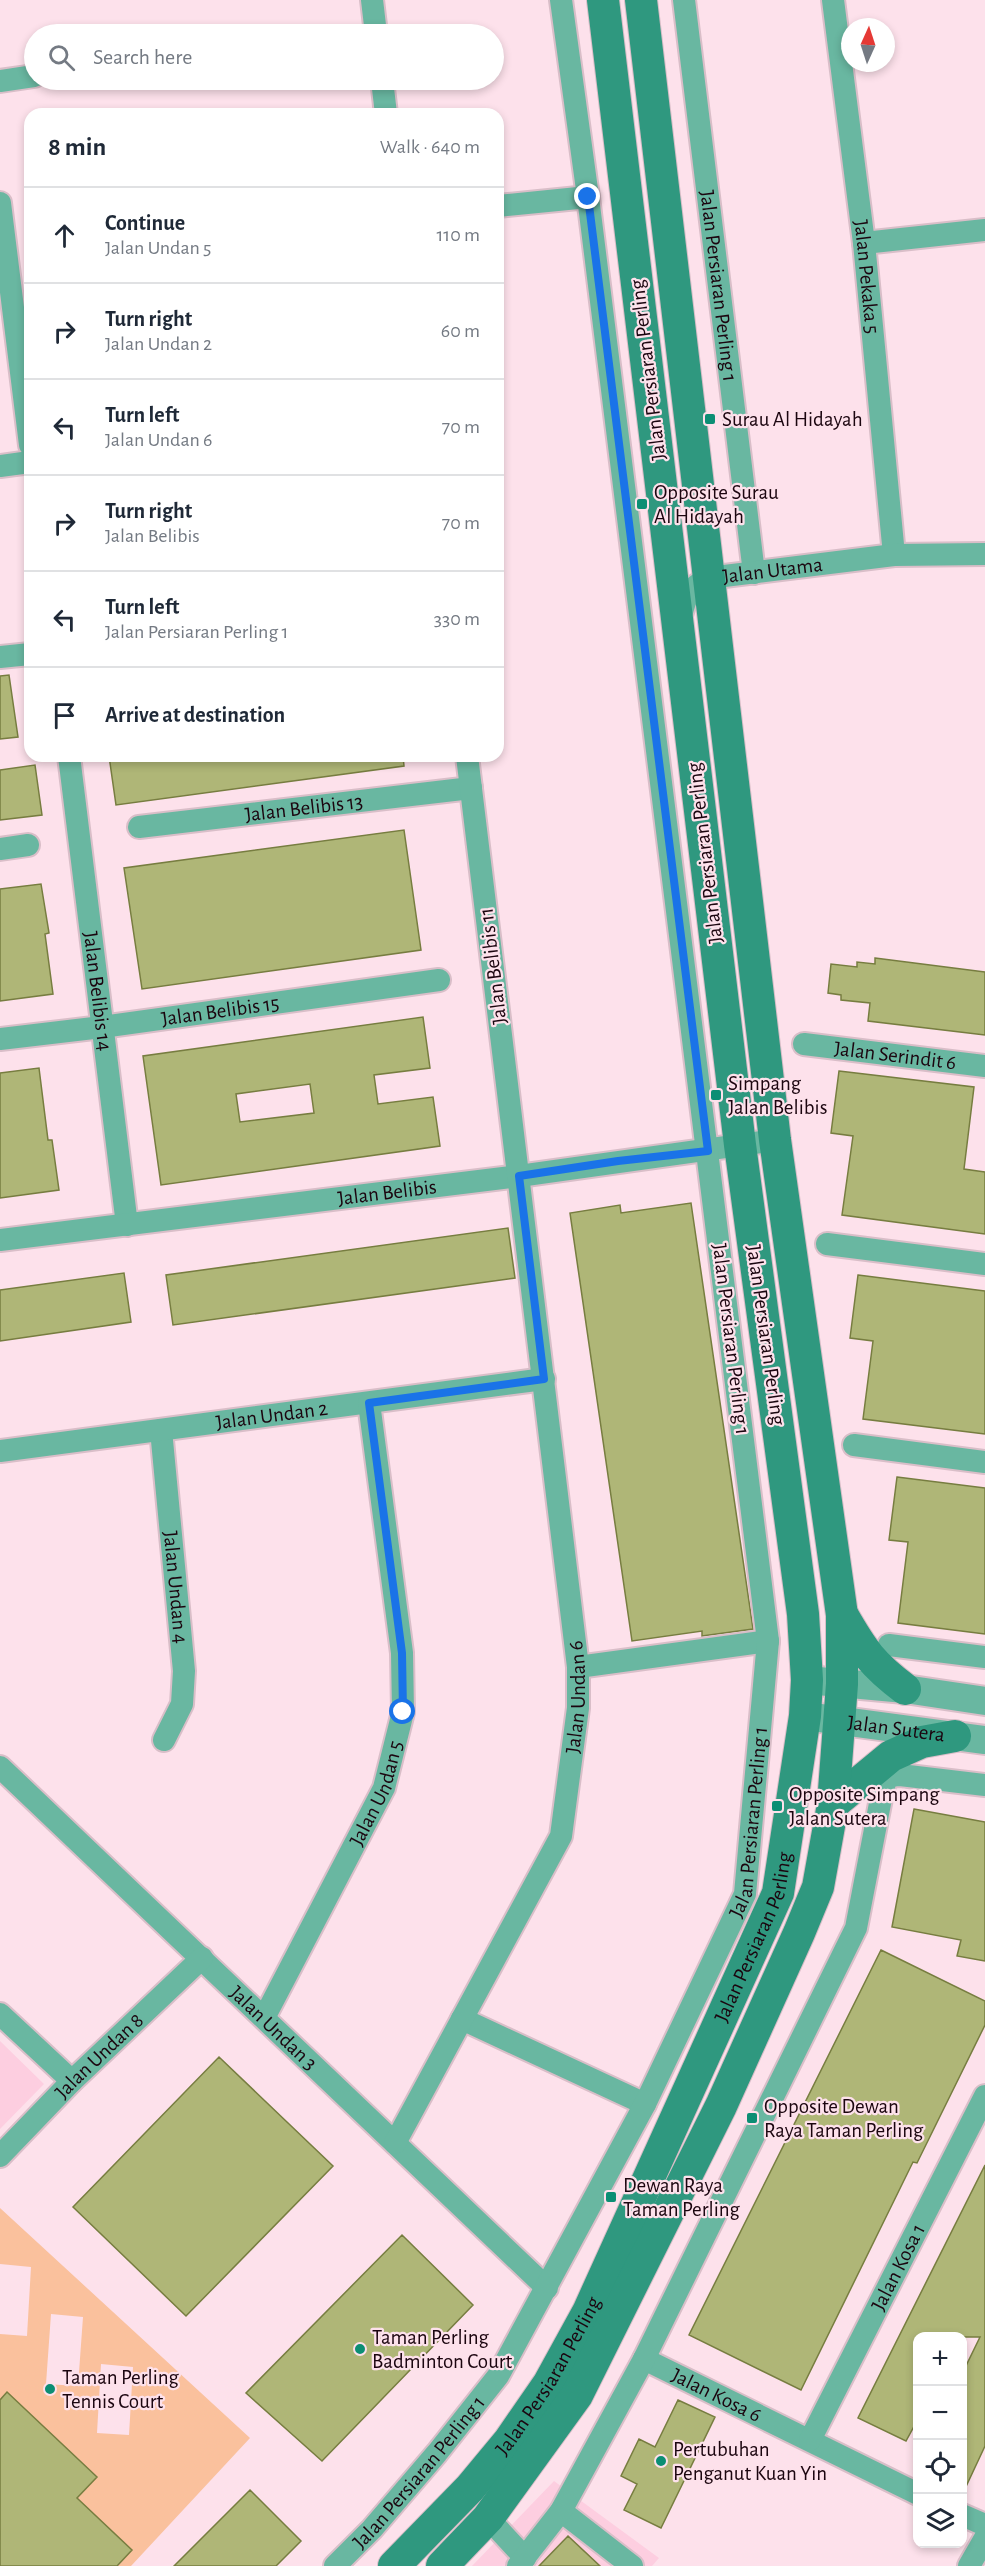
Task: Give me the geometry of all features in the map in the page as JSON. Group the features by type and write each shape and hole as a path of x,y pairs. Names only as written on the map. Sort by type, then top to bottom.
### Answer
{"main road":[{"name":"Jalan Persiaran Perling","path":"394,2566 470,2488 509,2441 549,2383 588,2312 778,1893 805,1716 807,1680 803,1614 740,1145 603,0"},
{"name":"Jalan Persiaran Perling","path":"442,2566 488,2518 577,2395 721,2106 799,1933 818,1887 833,1804 842,1684 842,1615 775,1140 641,0"},
{"path":"842,1615 862,1650 883,1672 905,1689"},
{"path":"833,1804 891,1756 922,1742 970,1738"}],"street":[{"path":"372,0 375,24"},
{"name":"Jalan Persiaran Perling 1","path":"335,2566 372,2529 498,2376 645,2104 745,1894 768,1641 588,197 561,0"},
{"name":"Jalan Persiaran Perling 1","path":"684,0 754,573"},
{"name":"Jalan Pekaka 5","path":"833,0 864,243 894,555"},
{"path":"0,81 24,77"},
{"path":"383,90 385,108"},
{"path":"504,205 588,197"},
{"path":"0,203 13,276 24,385"},
{"path":"864,243 985,230"},
{"path":"0,466 24,463"},
{"name":"Jalan Utama","path":"678,623 686,597 694,585 708,578 894,555 985,554"},
{"path":"0,657 24,655"},
{"name":"Jalan Belibis 14","path":"70,762 127,1225"},
{"name":"Jalan Belibis 11","path":"468,762 519,1176"},
{"name":"Jalan Belibis 13","path":"139,827 471,788"},
{"path":"0,849 28,845"},
{"name":"Jalan Belibis 15","path":"0,1039 439,980"},
{"name":"Jalan Serindit 6","path":"804,1044 985,1066"},
{"name":"Jalan Belibis","path":"0,1240 519,1176 775,1140"},
{"name":"Jalan Undan 6","path":"395,2143 561,1836 578,1708 578,1667 519,1176"},
{"path":"827,1244 985,1264"},
{"name":"Jalan Undan 2","path":"0,1451 544,1379"},
{"name":"Jalan Undan 5","path":"264,2018 384,1788 403,1712 402,1653 369,1403"},
{"name":"Jalan Undan 4","path":"161,1430 184,1671 182,1704 164,1740"},
{"path":"854,1445 985,1462"},
{"path":"578,1667 768,1641"},
{"path":"890,1645 985,1657"},
{"name":"Jalan Sutera","path":"807,1680 905,1689 985,1701"},
{"name":"Jalan Sutera","path":"805,1716 970,1738"},
{"name":"Jalan Undan 3","path":"0,1767 547,2288"},
{"path":"488,2518 522,2562 561,2511 644,2359 856,1928 883,1788 888,1776 900,1774 985,1785"},
{"name":"Jalan Undan 8","path":"0,2156 72,2082 202,1958"},
{"path":"0,2014 72,2082"},
{"path":"462,2019 645,2104"},
{"name":"Jalan Kosa 1","path":"810,2440 985,2096"},
{"name":"Jalan Kosa 6","path":"644,2359 913,2492"},
{"path":"561,2511 632,2566"},
{"path":"967,2517 985,2525"},
{"path":"969,2566 985,2538"}],"shaded area":[{"path":"0,2041 44,2084 0,2129"},
{"name":"Taman Perling Tennis Court","path":"0,2208 250,2438 131,2566 117,2566 44,2533 97,2477 7,2393 0,2400 0,2334 27,2336 31,2267 0,2264","holes":["51,2314 83,2317 78,2386 46,2384","101,2364 133,2367 129,2435 97,2433"]},
{"path":"554,2481 659,2558 652,2566 472,2566"}],"building":[{"path":"9,675 18,737 0,739 0,676"},
{"path":"110,762 404,762 404,766 116,805"},
{"path":"35,765 42,815 0,820 0,770"},
{"path":"404,830 421,950 142,989 124,868"},
{"path":"41,884 49,933 45,934 53,994 0,1001 0,889"},
{"path":"875,958 985,972 985,1035 868,1021 870,1003 841,1000 841,995 828,993 831,964 857,967 857,962 875,964"},
{"path":"423,1017 430,1068 374,1075 378,1104 433,1097 440,1146 161,1185 143,1056","holes":["310,1084 314,1113 240,1122 236,1094"]},
{"path":"39,1068 48,1140 52,1140 59,1190 0,1198 0,1073"},
{"path":"839,1071 974,1087 964,1169 985,1172 985,1234 842,1215 853,1136 831,1133"},
{"path":"691,1203 753,1629 702,1636 702,1631 632,1641 570,1213 620,1205 621,1213"},
{"path":"508,1228 515,1278 173,1325 166,1275"},
{"path":"124,1273 131,1322 0,1341 0,1290"},
{"path":"858,1275 985,1291 985,1434 863,1419 873,1341 850,1338"},
{"path":"897,1477 985,1488 985,1634 898,1623 908,1542 889,1540"},
{"path":"914,1809 985,1822 985,1961 957,1956 961,1940 892,1927"},
{"path":"881,1950 985,2001 985,2025 917,2163 913,2162 801,2390 689,2335"},
{"path":"219,2057 333,2166 186,2316 73,2207"},
{"path":"985,2165 985,2446 967,2484 967,2364 980,2337 967,2337 967,2332 913,2332 913,2428 906,2441 858,2418"},
{"name":"Taman Perling Badminton Court","path":"402,2235 473,2305 322,2461 246,2393"},
{"path":"7,2392 97,2477 77,2498 132,2550 117,2566 0,2566 0,2400"},
{"name":"Pertubuhan Penganut Kuan Yin","path":"678,2400 715,2417 661,2528 624,2510 637,2484 621,2476 639,2439 655,2447"},
{"path":"250,2490 301,2541 276,2566 174,2566"},
{"path":"568,2536 600,2566 539,2566"}],"place":[{"name":"Surau Al Hidayah","path":"710,419"},
{"name":"Opposite Surau Al Hidayah","path":"642,504"},
{"name":"Simpang Jalan Belibis","path":"716,1095"},
{"name":"Opposite Simpang Jalan Sutera","path":"777,1806"},
{"name":"Opposite Dewan Raya Taman Perling","path":"752,2118"},
{"name":"Dewan Raya Taman Perling","path":"611,2197"},
{"name":"Taman Perling Badminton Court","path":"360,2349"},
{"name":"Taman Perling Tennis Court","path":"50,2389"},
{"name":"Pertubuhan Penganut Kuan Yin","path":"661,2461"}],"route":[{"path":"403,1712 402,1653 369,1403 544,1379 519,1176 618,1161 708,1151 588,197"}]}
